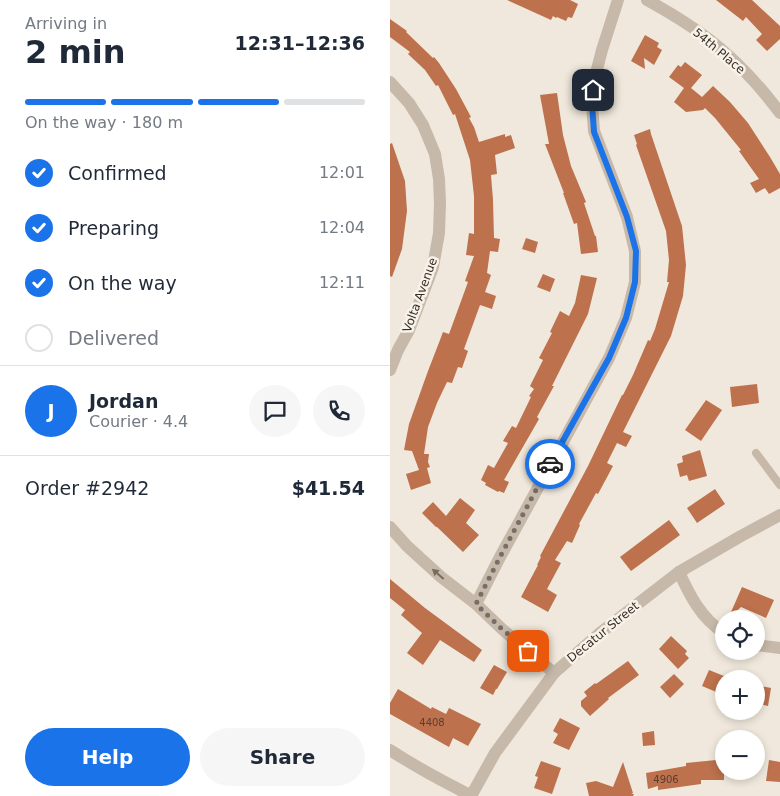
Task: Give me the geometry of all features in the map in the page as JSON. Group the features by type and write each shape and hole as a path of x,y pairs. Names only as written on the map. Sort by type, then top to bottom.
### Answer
{"street":[{"path":"476,604 609,358 626,318 635,282 636,251 627,217 594,132 592,104 598,68 618,0"},
{"name":"54th Place","path":"648,0 671,13 710,41 742,69 780,113"},
{"name":"Volta Avenue","path":"390,82 409,103 423,125 434,154 439,179 440,203 439,233 433,267 409,330 394,349 390,370"},
{"name":"Decatur Street","path":"472,796 495,753 554,673 600,633 679,572 780,515"},
{"path":"390,527 407,546 554,673"},
{"path":"679,572 704,616 715,627"},
{"path":"765,646 780,648"},
{"path":"390,750 441,781 472,796"}],"lane":[{"path":"756,453 780,485"}],"building":[{"path":"507,0 570,0 578,4 572,18 568,17 566,21 553,16 551,20"},
{"path":"716,0 752,0 780,26 780,39 767,51 756,40 762,34 746,17 743,21"},
{"path":"390,19 407,31 439,63 471,117 469,118 479,142 505,134 505,137 511,135 515,148 495,155 497,174 491,175 494,238 500,239 498,252 490,251 487,273 491,275 485,292 496,296 492,309 480,305 464,349 468,351 462,368 458,367 452,383 447,382 428,427 424,454 429,454 428,462 430,467 427,468 431,483 411,490 406,474 419,470 412,451 404,450 409,424 443,332 449,334 468,282 465,281 474,256 466,255 469,233 474,234 474,196 470,160 455,114 453,115 438,85 436,86 425,70 408,54 410,52 390,37"},
{"path":"645,35 659,43 657,47 662,50 654,65 644,58 645,69 631,61"},
{"path":"685,62 702,75 691,88 702,97 713,86 748,123 780,174 780,188 769,194 765,188 756,193 750,183 759,179 739,151 741,150 715,118 705,108 703,110 686,112 674,102 684,88 669,77 678,65 681,67"},
{"path":"557,93 563,135 571,166 586,202 584,203 596,236 598,252 581,254 577,223 574,224 545,144 549,144 540,95"},
{"path":"650,129 682,226 686,265 683,296 671,336 623,432 632,436 626,447 617,443 607,463 613,466 579,524 572,543 567,541 555,560 561,563 547,589 557,595 548,612 521,597 538,565 540,556 588,466 633,375 648,340 650,341 669,282 667,282 669,260 666,231 634,135"},
{"path":"392,143 405,181 407,211 402,249 392,277 390,276 390,144"},
{"path":"526,238 538,242 535,253 522,249"},
{"path":"543,274 555,279 550,292 537,287"},
{"path":"581,275 597,278 588,314 537,417 539,419 504,480 509,482 504,493 498,492 485,485 486,483 481,480 488,465 494,468 508,443 503,441 512,426 516,428 531,397 529,396 534,389 530,386 543,360 539,358 552,333 550,332 560,311 569,316 575,303"},
{"path":"757,384 759,403 732,407 730,387"},
{"path":"706,400 722,410 701,441 685,430"},
{"path":"700,450 707,476 689,481 687,475 680,477 677,464 683,462 682,456"},
{"path":"715,489 725,504 697,523 687,508"},
{"path":"460,498 475,510 466,523 479,535 463,552 422,513 433,502 446,516"},
{"path":"669,520 680,535 631,571 620,557"},
{"path":"390,579 425,608 482,650 474,662 440,640 423,665 407,653 422,633 401,615 405,610 390,598"},
{"path":"742,587 774,600 766,618 765,610 748,610 741,607 738,610 732,610"},
{"path":"671,636 687,651 685,654 689,658 678,669 659,649"},
{"path":"628,661 639,675 608,698 590,716 581,706 581,701 587,696 584,692"},
{"path":"494,665 507,672 493,695 480,688"},
{"path":"709,670 715,672 715,691 702,686"},
{"path":"674,674 684,684 670,698 660,687"},
{"path":"765,687 771,688 768,706 765,705"},
{"path":"398,689 431,709 432,707 446,714 449,708 481,724 468,746 453,738 449,747 390,714 390,703"},
{"path":"560,718 580,728 569,750 553,743 558,734 553,731"},
{"path":"654,731 655,745 643,746 642,733"},
{"path":"715,760 715,780 701,780 701,784 658,790 658,786 648,789 646,773 686,766 686,763"},
{"path":"769,760 780,762 780,782 766,781"},
{"path":"541,761 561,768 552,794 534,788 538,777 535,776"},
{"path":"623,762 633,793 631,794 634,794 633,796 589,796 586,783 596,781 613,787"}],"way so far":[{"path":"528,651 476,604 550,464"}],"route":[{"path":"550,464 609,358 626,318 635,282 636,251 627,217 594,132 593,90"}]}
